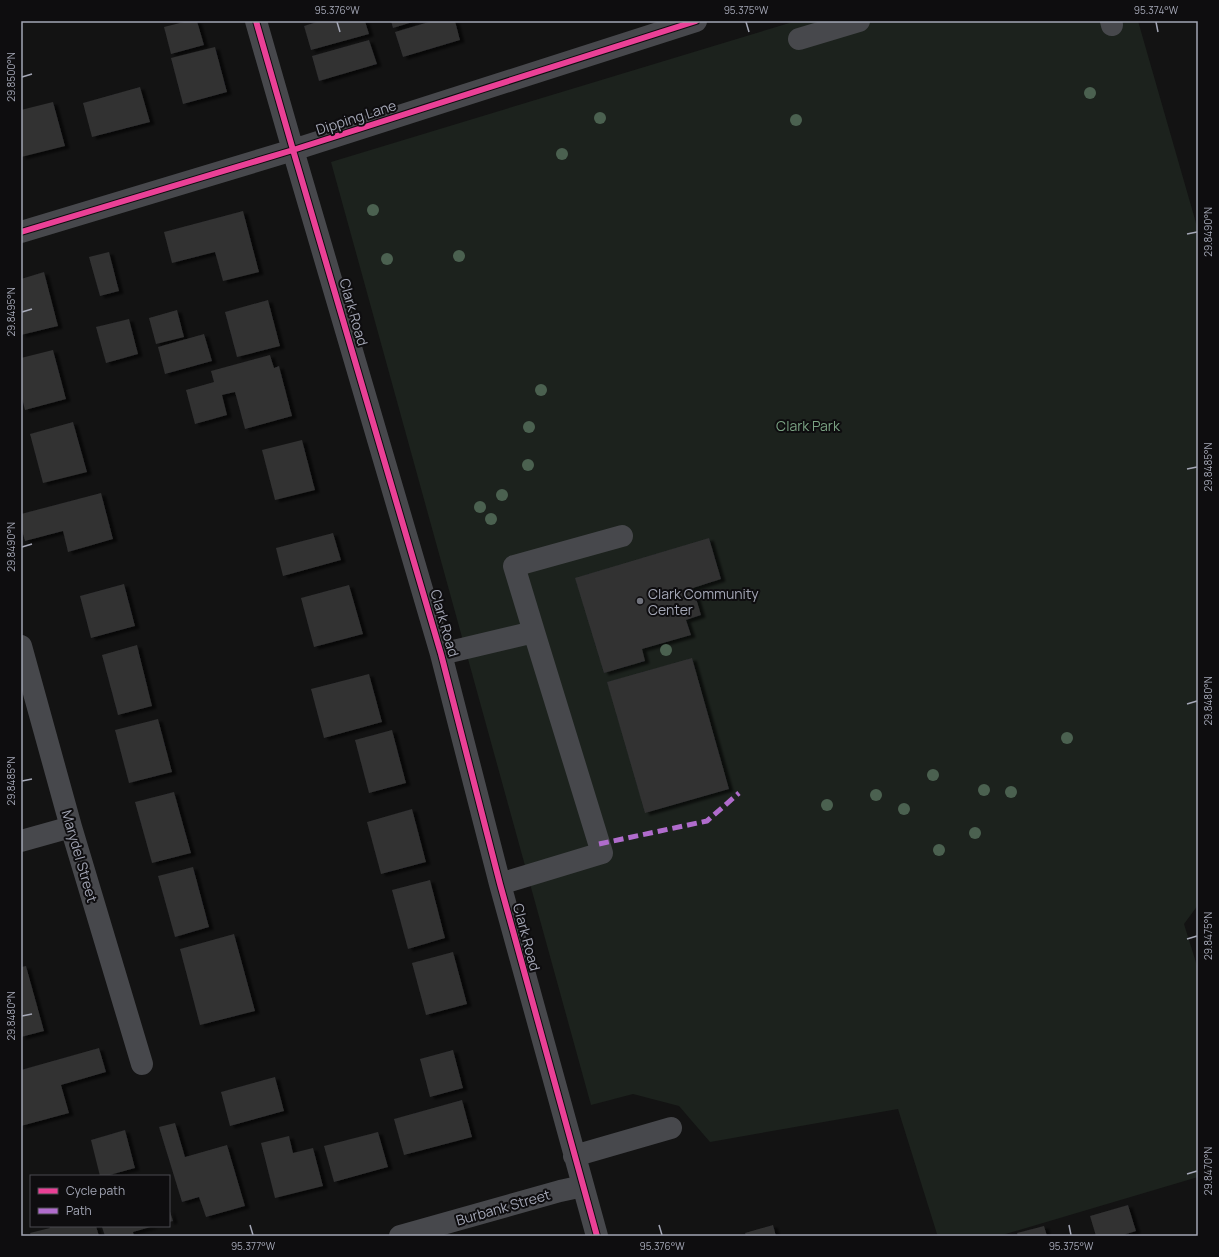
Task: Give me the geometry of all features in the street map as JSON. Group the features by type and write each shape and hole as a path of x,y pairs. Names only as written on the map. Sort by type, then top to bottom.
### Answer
{"street":[{"name":"Clark Road","path":"256,21 441,654 500,884 597,1236"},
{"name":"Dipping Lane","path":"21,232 293,150 696,21"},
{"path":"799,40 859,21"},
{"path":"500,884 602,853 514,566 622,536"},
{"path":"441,654 534,632"},
{"name":"Marydel Street","path":"21,646 71,827 142,1064"},
{"path":"21,841 71,827"},
{"path":"574,1156 671,1128"},
{"name":"Burbank Street","path":"400,1236 583,1186"}],"green space":[{"name":"Clark Park","path":"796,21 1138,21 1198,230 1198,905 1184,924 1198,969 1198,1177 999,1236 939,1236 937,1234 898,1109 710,1142 679,1106 633,1094 591,1105 331,162"}],"building":[{"path":"188,21 197,21 204,45 171,54 164,27"},
{"path":"320,21 365,21 369,34 311,50 304,26"},
{"path":"391,21 416,21 393,28"},
{"path":"432,21 455,21 460,40 403,57 395,32"},
{"path":"369,40 377,64 319,81 312,56"},
{"path":"215,47 227,92 183,104 171,58"},
{"path":"140,87 150,122 92,137 83,103"},
{"path":"53,102 65,146 21,157 21,110"},
{"path":"243,211 259,272 223,281 215,252 172,263 164,232"},
{"path":"109,252 119,291 100,296 89,257"},
{"path":"44,272 58,326 21,335 21,279"},
{"path":"268,300 280,346 237,357 225,312"},
{"path":"177,310 184,337 156,344 149,318"},
{"path":"129,319 138,354 106,363 96,327"},
{"path":"204,334 212,361 165,374 158,347"},
{"path":"53,350 66,399 25,410 21,395 21,358"},
{"path":"270,355 274,368 279,366 292,416 245,429 235,392 222,395 227,415 195,424 186,390 214,382 211,371"},
{"path":"73,422 87,472 43,483 30,434"},
{"path":"302,440 315,490 275,500 262,450"},
{"path":"101,493 113,539 68,552 63,531 25,541 21,527 21,514"},
{"path":"333,533 341,560 283,576 276,548"},
{"name":"Clark Community Center","path":"709,538 721,579 693,588 701,615 686,620 691,635 642,649 645,661 604,673 575,578"},
{"path":"124,584 135,626 91,638 80,596"},
{"path":"349,585 363,634 314,647 301,598"},
{"path":"137,645 152,706 118,715 102,655"},
{"path":"692,658 729,789 645,813 607,682"},
{"path":"369,674 382,722 324,738 311,689"},
{"path":"158,719 172,772 129,783 115,730"},
{"path":"392,730 406,783 369,793 355,740"},
{"path":"174,792 191,853 152,863 135,802"},
{"path":"412,809 426,862 381,874 367,822"},
{"path":"193,867 209,927 175,937 158,876"},
{"path":"430,880 445,938 408,949 392,890"},
{"path":"234,934 255,1011 200,1025 180,949"},
{"path":"453,952 467,1004 426,1015 412,963"},
{"path":"26,966 44,1031 21,1037 21,967"},
{"path":"99,1048 106,1072 61,1085 69,1113 21,1126 21,1070"},
{"path":"453,1050 463,1088 430,1097 420,1059"},
{"path":"275,1077 284,1111 230,1126 221,1092"},
{"path":"462,1100 472,1137 404,1155 394,1119"},
{"path":"175,1123 185,1157 227,1145 245,1206 206,1217 199,1197 182,1202 159,1127"},
{"path":"125,1130 135,1168 110,1175 100,1175 91,1140"},
{"path":"378,1132 388,1167 334,1182 324,1146"},
{"path":"289,1136 293,1153 313,1148 323,1186 275,1198 261,1143"},
{"path":"1128,1205 1136,1231 1120,1236 1096,1236 1090,1216"},
{"path":"170,1211 173,1221 170,1222"},
{"path":"773,1225 776,1236 746,1236 745,1233"},
{"path":"1044,1226 1047,1236 1018,1236 1017,1233"},
{"path":"96,1227 99,1236 31,1236 30,1233 50,1228"},
{"path":"102,1227 150,1227 133,1232 134,1236 105,1236"}],"marked path":[{"path":"599,844 707,821 739,793"}],"cycle path":[{"path":"256,21 441,654 500,884 597,1236"},
{"path":"21,232 293,150 696,21"}],"place":[{"name":"Clark Community Center","path":"640,601"}]}
